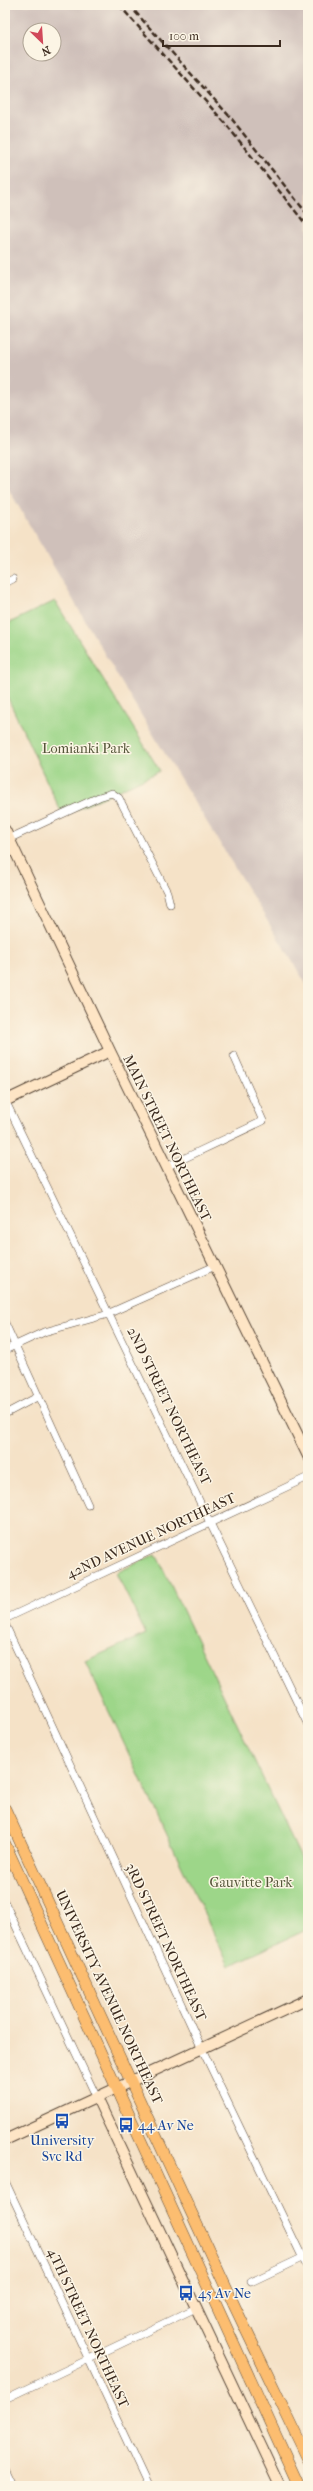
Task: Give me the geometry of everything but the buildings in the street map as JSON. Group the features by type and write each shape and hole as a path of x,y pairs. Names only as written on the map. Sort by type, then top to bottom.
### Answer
{"main road":[{"name":"UNIVERSITY AVENUE NORTHEAST","path":"5,1809 235,2307 308,2459"},
{"path":"5,1844 299,2486"}],"street":[{"path":"5,583 13,579"},
{"path":"6,836 112,793 119,798 167,892 170,904"},
{"name":"MAIN STREET NORTHEAST","path":"6,836 166,1168 308,1456"},
{"path":"5,1100 110,1052"},
{"path":"166,1168 263,1121 234,1056"},
{"name":"2ND STREET NORTHEAST","path":"5,1100 211,1522 308,1725"},
{"path":"5,1350 44,1332 109,1313 215,1266"},
{"path":"5,1323 88,1505"},
{"path":"5,1414 39,1396"},
{"name":"42ND AVENUE NORTHEAST","path":"5,1619 308,1478"},
{"name":"3RD STREET NORTHEAST","path":"5,1624 202,2049 305,2256 308,2269"},
{"path":"5,1904 98,2098 280,2486"},
{"path":"5,2140 308,1999"},
{"name":"4TH STREET NORTHEAST","path":"5,2181 148,2486"},
{"path":"251,2282 305,2256"},
{"path":"5,2399 196,2308"},
{"path":"5,2467 14,2486"}],"shaded area":[{"path":"5,5 308,5 308,987 121,682 5,483"}],"green space":[{"name":"Lomianki Park","path":"55,601 160,771 63,816 5,692 5,625"},
{"name":"Gauvitte Park","path":"156,1554 308,1873 308,1929 229,1966 85,1661 146,1634 116,1573"}],"railway":[{"path":"119,5 225,123 308,227"},
{"path":"129,5 231,118 308,215"}],"place":[{"name":"University Svc Rd","path":"62,2121"},
{"name":"44 Av Ne","path":"126,2125"},
{"name":"45 Av Ne","path":"186,2293"}]}
